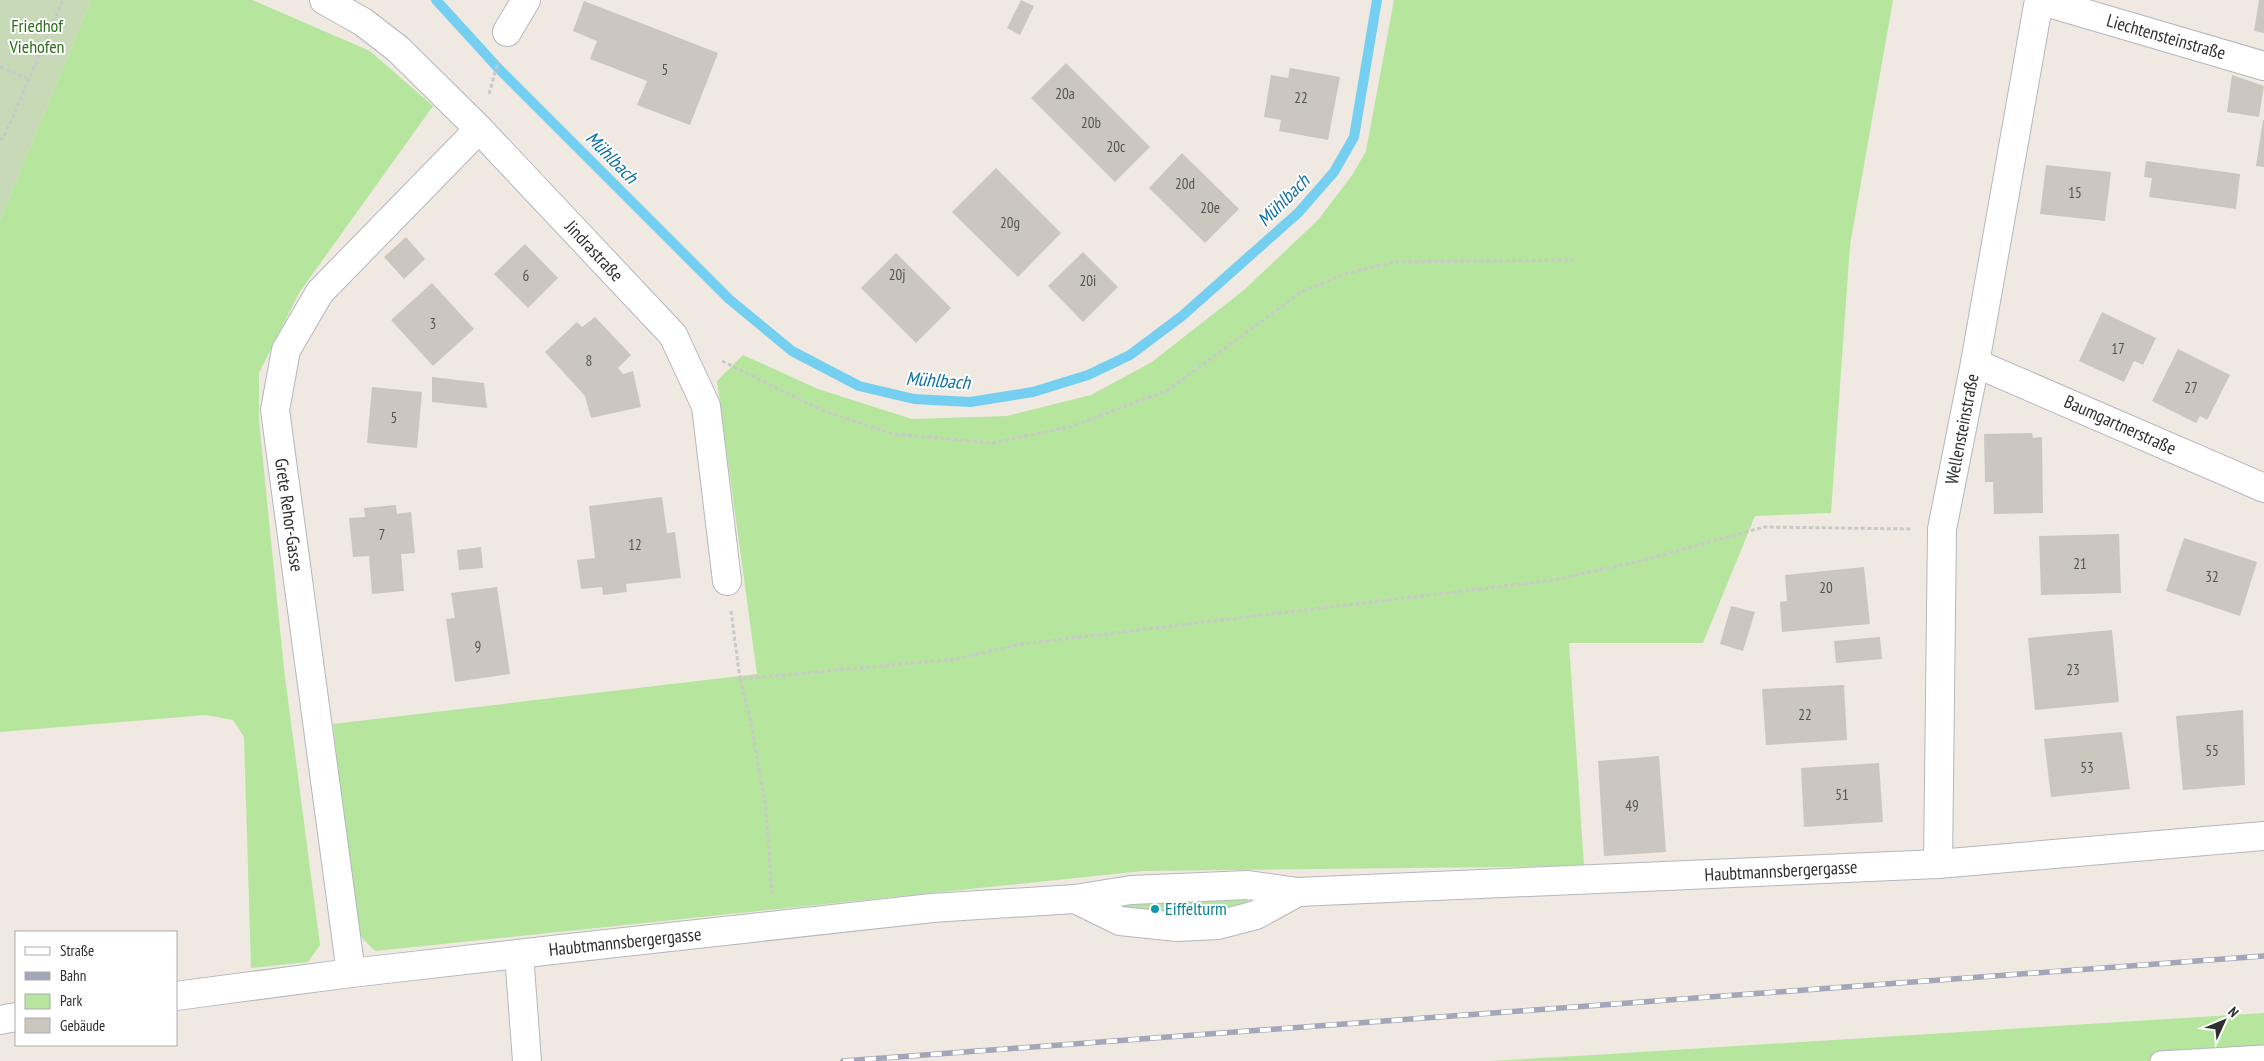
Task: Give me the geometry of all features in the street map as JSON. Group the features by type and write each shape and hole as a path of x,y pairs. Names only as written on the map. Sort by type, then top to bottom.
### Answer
{"street":[{"name":"Jindrastraße","path":"324,0 363,22 398,49 479,129 673,335 706,406 727,581"},
{"path":"507,32 526,0"},
{"name":"Liechtensteinstraße","path":"2039,0 2264,66"},
{"name":"Wellensteinstraße","path":"1938,864 1942,529 1975,362 2039,0"},
{"name":"Grete Rehor-Gasse","path":"351,973 275,410 286,350 320,292 479,129"},
{"name":"Baumgartnerstraße","path":"1975,362 2264,488"},
{"name":"Haubtmannsbergergasse","path":"178,996 351,973 932,908 1075,899 1131,890 1248,886 1298,892 1938,864 2264,836"},
{"name":"Haubtmannsbergergasse","path":"1075,899 1120,921 1177,927 1218,925 1256,916 1298,892"},
{"path":"519,954 528,1061"},
{"path":"0,1020 15,1018"}],"lane":[{"path":"2160,1061 2264,1055"}],"path":[{"path":"0,138 3,140 63,0"},
{"path":"490,91 499,58"},
{"path":"0,67 28,79"},
{"path":"716,358 821,410 893,434 993,443 1072,426 1168,390 1300,293 1344,274 1393,262 1577,260"},
{"path":"740,679 956,659 1022,644 1554,580 1644,560 1764,527 1942,529"},
{"path":"727,581 740,679 751,722 766,810 769,867 776,926"}],"green space":[{"name":"Friedhof Viehofen","path":"0,0 91,0 0,220"},
{"path":"91,0 252,0 370,51 433,106 299,293 259,373 259,421 284,669 320,945 308,962 251,968 244,737 233,720 206,715 0,732 0,220"},
{"path":"1394,0 1893,0 1850,245 1831,513 1755,516 1703,643 1569,643 1584,866 1143,871 375,951 355,931 333,724 757,674 717,381 743,355 818,389 912,419 1007,416 1091,395 1152,362 1244,290 1318,220 1353,174 1366,151"},
{"path":"1242,893 1247,899 1248,904 1194,917 1125,910 1124,904"},
{"path":"2264,1013 2264,1061 1490,1061 1594,1055"}],"building":[{"path":"1021,0 1034,6 1020,35 1007,28"},
{"path":"2259,0 2264,0 2264,33 2254,31"},
{"path":"584,1 718,53 690,125 637,105 647,81 590,59 597,41 573,31"},
{"path":"1066,63 1150,147 1115,182 1031,98"},
{"path":"1290,68 1340,77 1328,140 1279,131 1281,120 1264,117 1271,75 1288,78"},
{"path":"2232,75 2264,86 2259,117 2227,112"},
{"path":"2264,120 2264,167 2256,166"},
{"path":"1182,153 1239,209 1205,243 1149,188"},
{"path":"2146,161 2240,174 2236,209 2149,197 2152,178 2144,177"},
{"path":"2046,165 2111,172 2105,221 2040,214"},
{"path":"996,168 1061,233 1018,277 952,212"},
{"path":"406,237 425,259 404,279 384,257"},
{"path":"525,244 558,278 528,308 494,274"},
{"path":"1083,252 1118,287 1083,322 1048,286"},
{"path":"896,253 951,308 916,343 861,288"},
{"path":"432,283 474,329 433,366 391,320"},
{"path":"2102,312 2156,338 2143,365 2134,361 2124,382 2079,361"},
{"path":"595,317 631,355 618,368 623,374 633,371 641,407 591,418 585,396 545,352 577,322 582,327"},
{"path":"2178,349 2230,375 2207,420 2200,416 2196,423 2152,401"},
{"path":"432,377 484,383 487,408 432,402"},
{"path":"372,387 422,392 417,448 367,443"},
{"path":"2032,433 2033,438 2042,437 2043,513 1994,514 1993,482 1985,482 1984,434"},
{"path":"662,497 667,533 675,532 681,578 626,584 627,592 603,595 602,587 581,589 577,560 595,558 589,506"},
{"path":"396,505 397,514 411,512 415,553 401,554 404,591 372,594 369,556 353,557 349,518 365,517 364,508"},
{"path":"2119,534 2121,593 2041,595 2039,536"},
{"path":"2184,538 2257,562 2240,616 2166,591"},
{"path":"481,547 483,568 459,570 457,550"},
{"path":"1864,567 1870,624 1782,632 1780,602 1787,601 1785,575"},
{"path":"497,587 510,674 455,682 446,619 455,618 451,593"},
{"path":"1731,606 1755,612 1743,651 1720,644"},
{"path":"2112,630 2119,702 2035,710 2028,638"},
{"path":"1880,637 1882,659 1836,663 1834,641"},
{"path":"1844,685 1847,740 1766,745 1762,689"},
{"path":"2243,710 2245,785 2183,790 2176,716"},
{"path":"2122,732 2130,789 2051,797 2044,739"},
{"path":"1659,756 1666,852 1604,856 1598,761"},
{"path":"1879,763 1883,822 1804,827 1801,768"}],"waterway":[{"name":"Mühlbach","path":"436,0 499,69 729,299 792,351 859,386 914,399 970,402 1033,392 1088,375 1130,355 1182,316 1298,213 1334,172 1354,137 1377,0"}],"railway":[{"path":"843,1061 2264,956"}],"place":[{"name":"Eiffelturm","path":"1155,909"}]}
